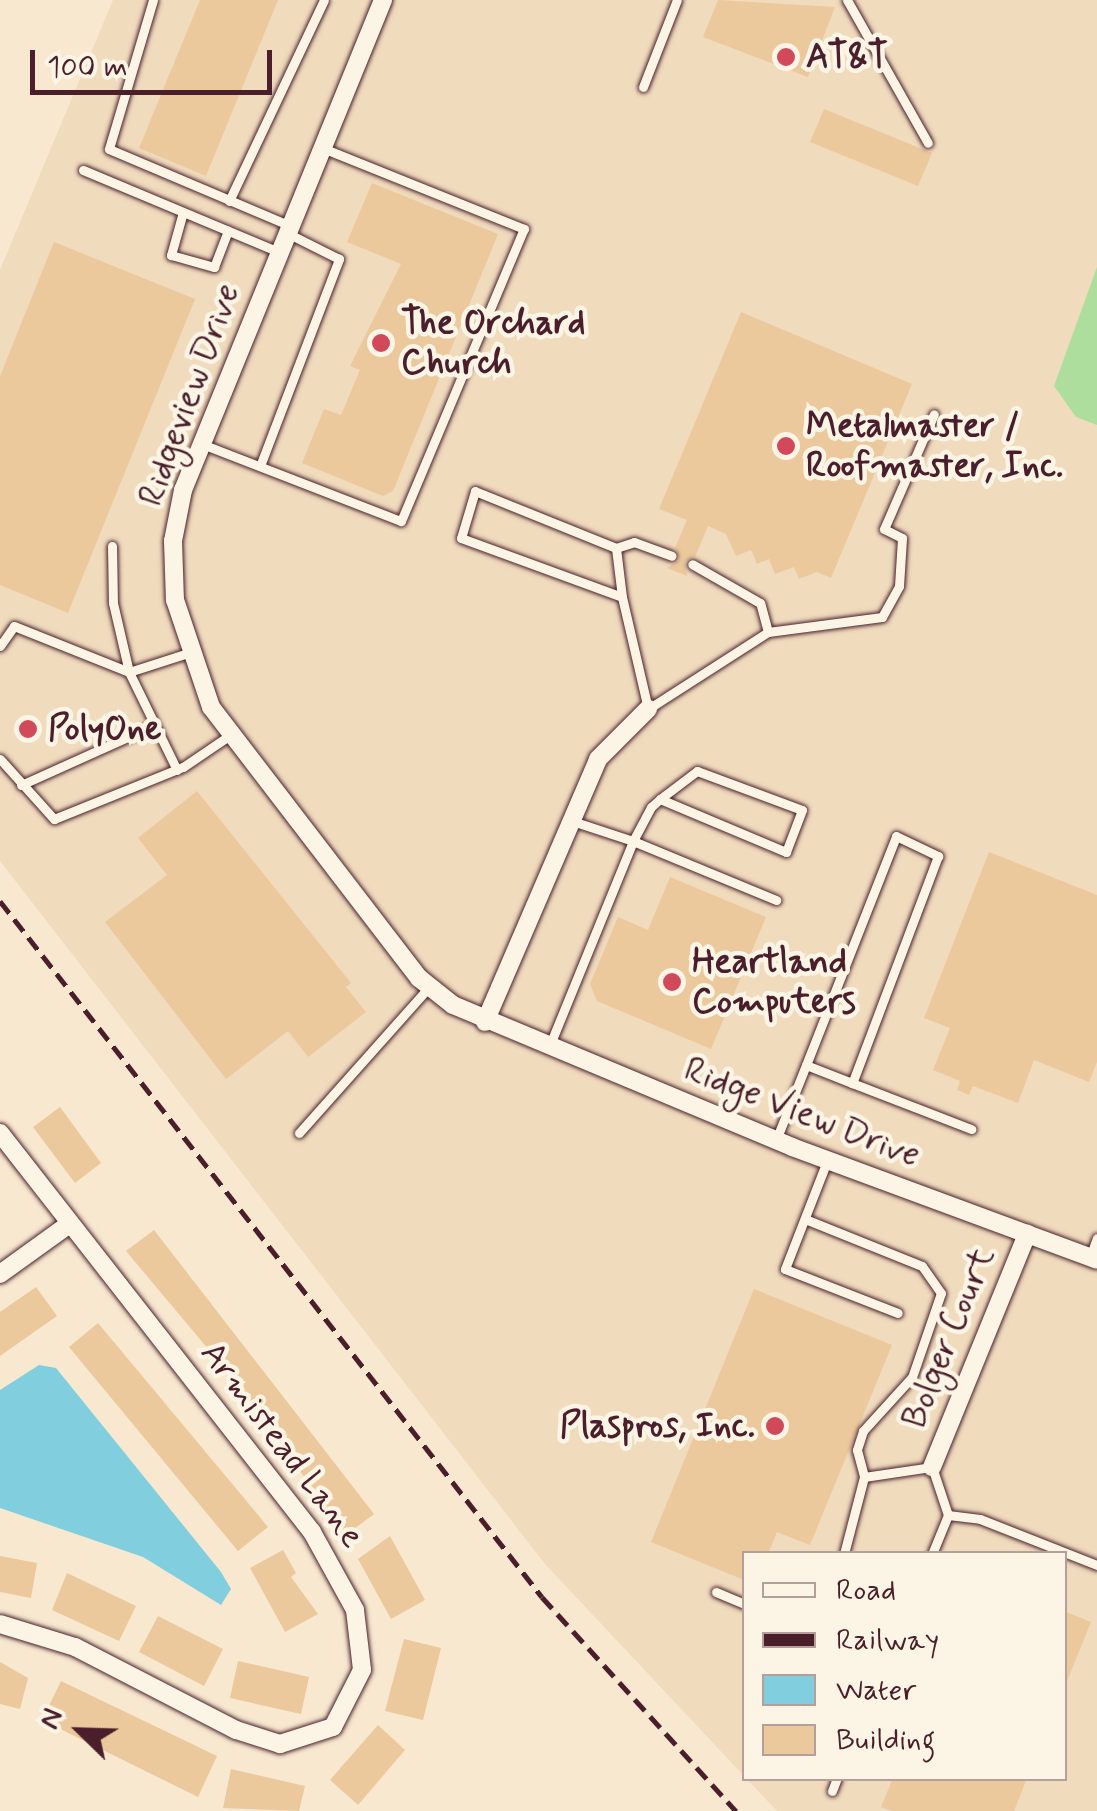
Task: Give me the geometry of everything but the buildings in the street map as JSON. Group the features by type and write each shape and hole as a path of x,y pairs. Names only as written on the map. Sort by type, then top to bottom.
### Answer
{"street":[{"name":"Ridgeview Drive","path":"383,0 199,442 172,541 188,653 230,735 430,986 485,1022"},
{"path":"485,1022 598,759 648,708"},
{"name":"Ridge View Drive","path":"485,1022 776,1140 1093,1258"},
{"name":"Armistead Lane","path":"0,1133 68,1226 312,1532 350,1596 362,1670 333,1727 280,1744 236,1730 75,1648 0,1624"},
{"path":"0,1274 68,1226"},
{"name":"Bolger Court","path":"932,1468 1026,1234"}],"lane":[{"path":"152,0 109,149 229,200 339,259 260,466"},
{"path":"229,200 324,0"},
{"path":"642,88 678,0"},
{"path":"847,0 928,143"},
{"path":"199,442 400,521 524,230 322,148"},
{"path":"83,170 279,252"},
{"path":"183,212 169,248 189,262 214,267 228,231"},
{"path":"616,548 622,597 648,708 768,632 882,617 899,586 902,538 884,529 934,414"},
{"path":"622,597 460,538 475,491 616,548 634,542 672,556"},
{"path":"112,546 113,603 129,672 152,726 177,770"},
{"path":"692,564 760,603 768,632"},
{"path":"0,646 14,626 129,672 188,653"},
{"path":"21,785 152,726"},
{"path":"0,758 54,819 177,770 230,735"},
{"path":"549,1046 633,841 660,800 698,771 802,810 786,852 660,800"},
{"path":"572,820 776,900"},
{"path":"776,1140 896,836 938,856 852,1083"},
{"path":"299,1133 430,986"},
{"path":"806,1065 971,1129"},
{"path":"828,1160 785,1269 898,1314"},
{"path":"805,1219 922,1266 941,1293 912,1377 864,1430 857,1450 864,1477 845,1551"},
{"path":"1093,1258 1097,1238"},
{"path":"864,1477 932,1468 948,1515 933,1551"},
{"path":"948,1515 980,1519 1061,1551"},
{"path":"1067,1553 1097,1565"},
{"path":"716,1592 742,1603"},
{"path":"832,1791 836,1781"}],"shaded area":[{"path":"113,0 1097,0 1097,1811 777,1811 749,1781 1067,1781 1067,1551 742,1551 742,1774 545,1564 0,861 0,270"}],"green space":[{"path":"1097,267 1097,425 1076,417 1054,386"}],"water":[{"path":"39,1365 56,1368 221,1572 231,1589 221,1605 143,1557 0,1508 0,1390"}],"railway":[{"path":"0,901 542,1597 736,1811"}],"place":[{"name":"AT&T","path":"786,57"},
{"name":"The Orchard Church","path":"381,343"},
{"name":"Metalmaster / Roofmaster, Inc.","path":"786,446"},
{"name":"PolyOne","path":"28,729"},
{"name":"Heartland Computers","path":"672,982"},
{"name":"Plaspros, Inc.","path":"775,1426"}]}
